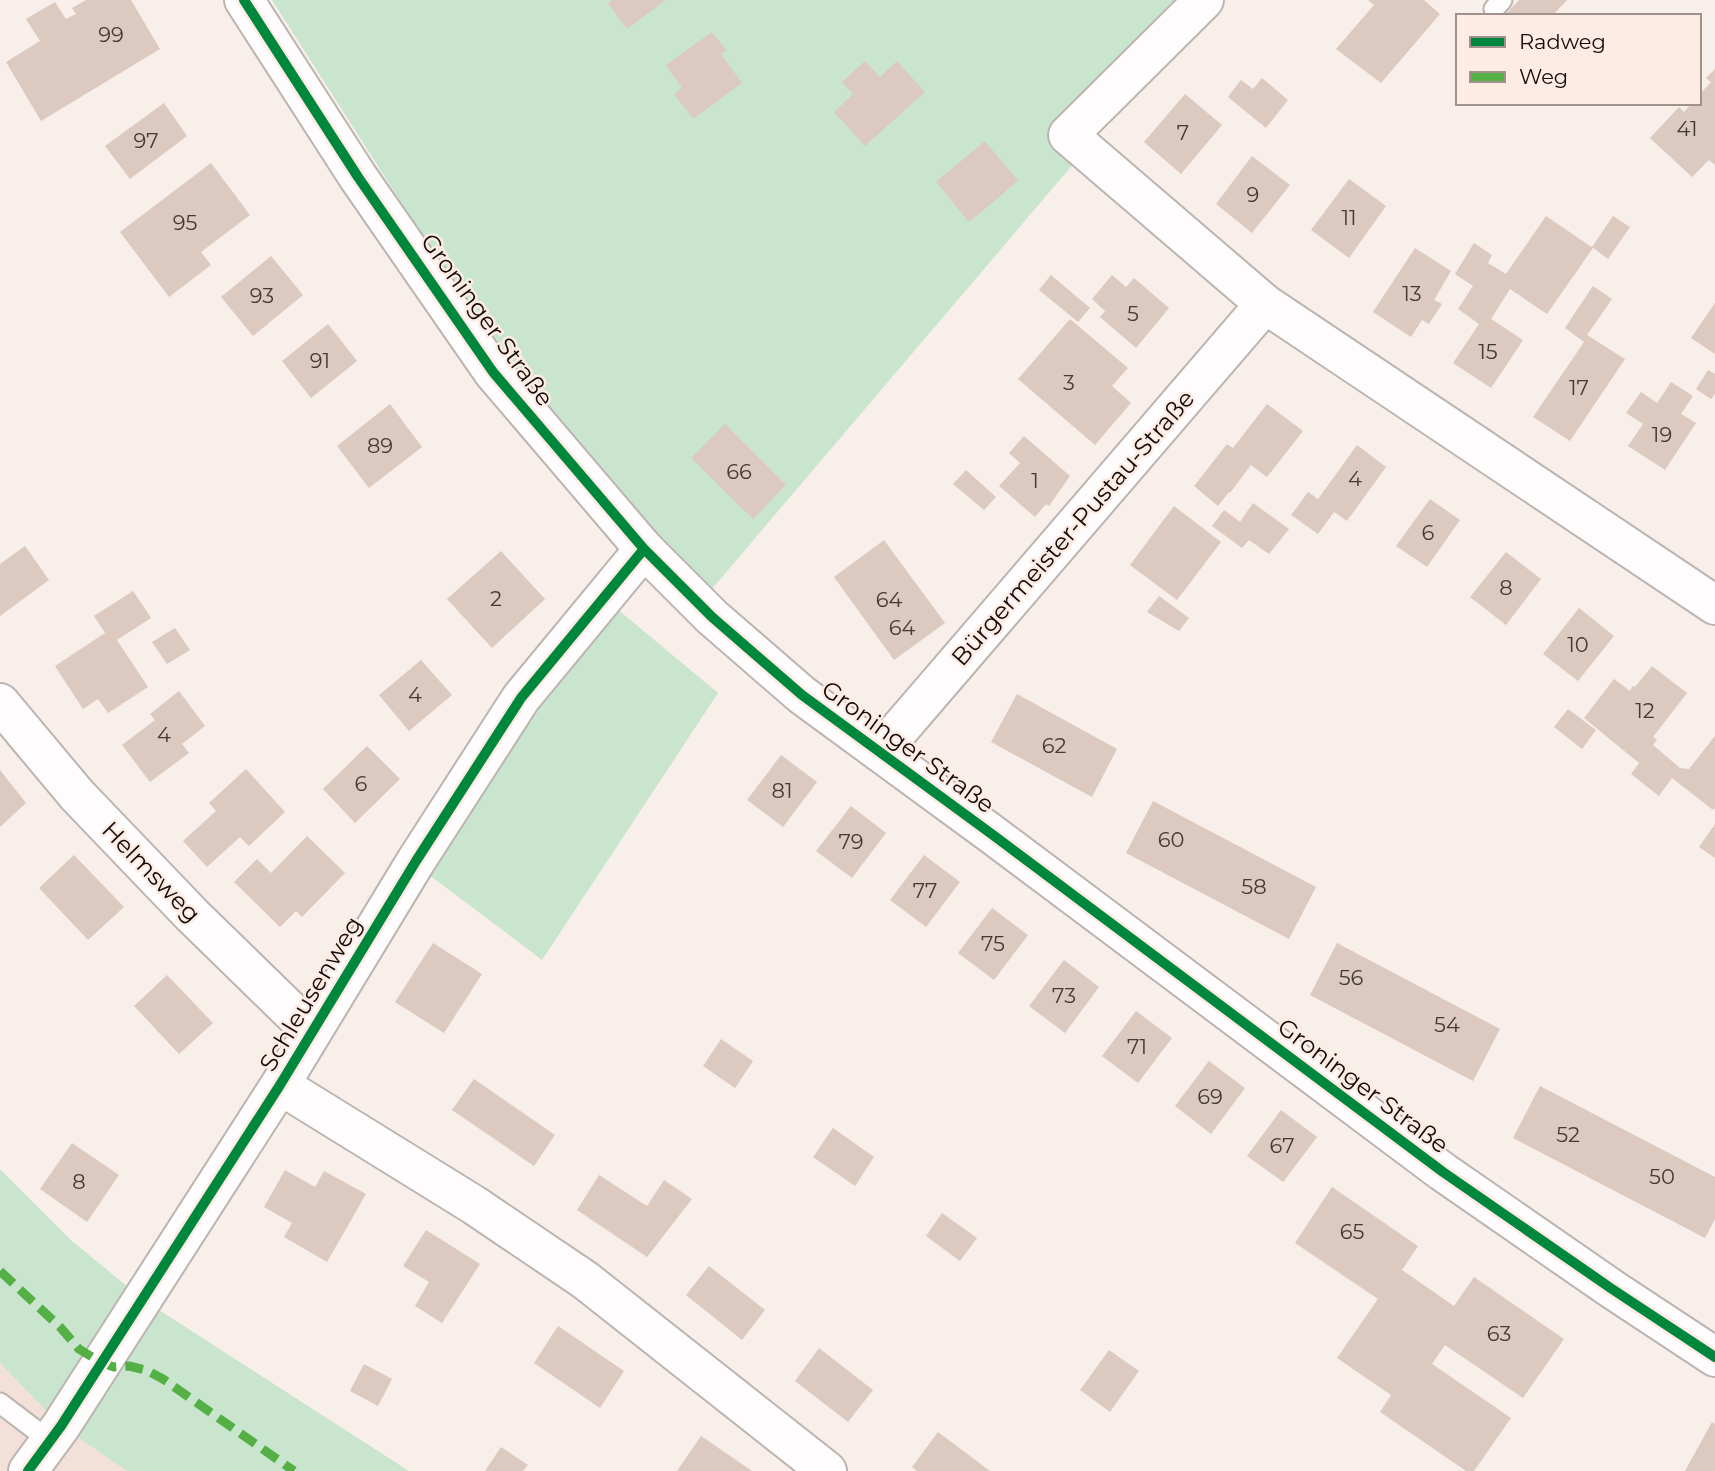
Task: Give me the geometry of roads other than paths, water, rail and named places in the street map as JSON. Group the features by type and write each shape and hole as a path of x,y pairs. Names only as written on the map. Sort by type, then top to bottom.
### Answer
{"street":[{"name":"Groninger Straße","path":"244,0 358,177 493,372 644,550 712,617 802,695 1443,1172 1715,1357"},
{"path":"1203,0 1068,135 1265,304 1715,605"},
{"name":"Bürgermeister-Pustau-Straße","path":"880,752 1265,304"},
{"name":"Schleusenweg","path":"39,1456 280,1085 416,861 522,698 644,550"},
{"name":"Helmsweg","path":"0,703 86,805 192,915 312,1032"},
{"path":"280,1085 474,1205 585,1280 827,1471"}],"lane":[{"path":"0,1403 39,1456"}]}
